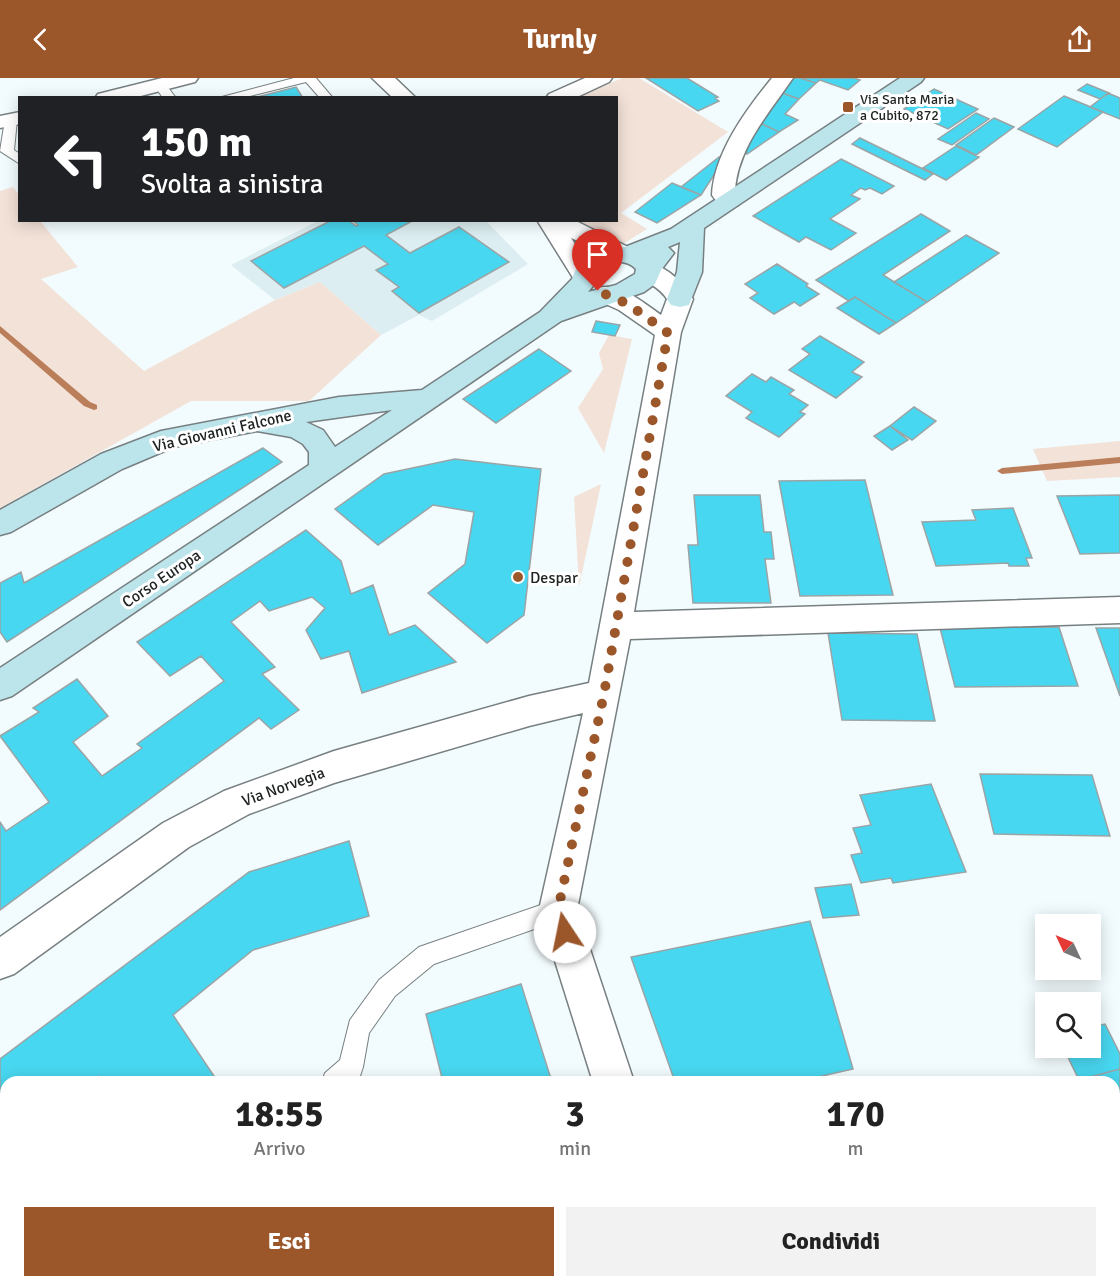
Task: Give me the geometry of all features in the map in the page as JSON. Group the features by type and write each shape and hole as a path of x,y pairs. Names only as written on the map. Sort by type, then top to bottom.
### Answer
{"main road":[{"path":"549,318 606,294 621,292 635,286 646,278 649,269 686,230 914,78"},
{"path":"549,318 584,278 587,270 598,262 610,255 625,254 686,230"},
{"path":"680,298 688,282 693,256 686,230"},
{"path":"625,254 644,262 649,269"},
{"path":"584,278 588,285 606,294"},
{"name":"Corso Europa","path":"0,686 549,318"},
{"name":"Via Giovanni Falcone","path":"0,524 83,477 148,445 252,422 355,403 389,399 427,399"},
{"path":"252,422 292,426 314,437 324,451 322,469"}],"street":[{"path":"122,96 165,91 188,78"},
{"path":"382,78 404,96"},
{"path":"561,96 602,78"},
{"path":"730,200 723,195 722,186 737,148 771,91 783,78"},
{"path":"549,222 584,278"},
{"path":"558,222 625,254"},
{"path":"612,1076 558,910 604,694 668,333 680,298 672,287 649,269"},
{"path":"606,294 644,314 668,333"},
{"path":"616,626 1120,610"},
{"name":"Via Norvegia","path":"0,960 176,835 237,802 334,767 529,711 604,694"}],"lane":[{"path":"232,96 309,78 325,96"},
{"path":"10,120 7,151 18,159"},
{"path":"347,1076 358,1028 387,988 427,955 558,910"}],"shaded area":[{"path":"622,78 639,78 728,132 621,213 647,229 620,246 581,222 618,222 618,96 581,96"},
{"path":"13,187 18,194 18,222 41,222 78,267 41,279 144,371 275,300 320,282 381,335 309,401 191,401 0,508 0,191"},
{"path":"316,222 487,222 528,264 432,321 419,315 381,335 320,282 275,300 231,265"},
{"path":"609,335 632,339 604,453 578,408 603,369 599,353"},
{"path":"1120,441 1120,477 1047,481 1033,449"},
{"path":"601,484 579,587 574,497"}],"building":[{"path":"646,78 687,78 718,97 715,98 719,101 698,111"},
{"path":"791,78 816,83 799,99 777,91"},
{"path":"800,78 860,80 848,90 820,80 816,83"},
{"path":"1087,84 1109,93 1100,99 1078,90"},
{"path":"296,87 302,96 261,96"},
{"path":"934,89 978,109 948,129 904,109"},
{"path":"777,91 799,99 785,114 798,120 779,132 756,121"},
{"path":"1108,93 1120,98 1120,119 1090,107"},
{"path":"1064,96 1103,112 1057,147 1018,129"},
{"path":"976,113 989,119 952,145 938,139"},
{"path":"994,118 1014,127 976,155 956,145"},
{"path":"756,121 779,132 747,154 740,150"},
{"path":"860,138 933,174 925,180 852,144"},
{"path":"956,146 979,157 946,180 923,168"},
{"path":"719,157 725,158 701,195 681,187"},
{"path":"841,159 894,186 882,194 870,188 865,190 861,188 851,195 860,199 830,219 856,233 831,250 806,237 799,242 753,216"},
{"path":"672,183 701,195 657,223 635,212"},
{"path":"921,214 950,231 883,275 927,302 896,323 855,297 849,301 816,280"},
{"path":"328,222 351,222 356,226 358,225 354,222 410,222 386,235 410,253 459,227 509,262 419,313 392,291 399,287 376,270 388,264 364,246 284,288 251,261"},
{"path":"966,235 999,253 927,302 894,282"},
{"path":"777,264 819,294 800,306 794,302 774,314 750,298 758,293 745,284"},
{"path":"855,297 896,323 879,334 837,308"},
{"path":"596,321 620,325 615,336 592,332"},
{"path":"820,336 864,362 852,372 862,377 836,398 789,370 810,354 802,349"},
{"path":"539,349 571,371 496,423 463,399"},
{"path":"752,374 766,382 771,377 794,390 789,394 808,405 800,412 805,414 779,437 746,418 752,412 726,396"},
{"path":"914,407 936,421 912,440 890,426"},
{"path":"890,426 908,440 892,450 874,436"},
{"path":"263,448 282,462 7,642 0,632 0,583 21,572 24,583"},
{"path":"455,459 541,469 524,615 487,643 428,593 465,564 474,512 433,505 378,545 335,509 384,474"},
{"path":"865,480 893,595 800,596 779,481"},
{"path":"694,495 760,495 764,532 771,532 774,559 765,559 771,603 693,603 688,545 698,545"},
{"path":"1120,495 1120,553 1080,554 1057,496"},
{"path":"1013,508 1032,558 1026,558 1029,566 1009,566 1008,563 936,566 922,522 976,520 972,510"},
{"path":"306,530 341,561 351,594 373,585 389,635 415,625 456,662 362,693 349,651 321,659 306,630 325,608 312,597 269,611 260,601 231,622 275,667 262,674 299,710 271,729 259,718 0,910 0,822 6,831 49,802 0,736 39,712 33,708 77,679 108,716 73,742 102,776 142,748 137,744 224,681 201,656 170,676 137,642"},
{"path":"1059,627 1078,686 955,687 940,628"},
{"path":"1096,628 1120,628 1120,696"},
{"path":"828,633 917,634 935,721 842,720"},
{"path":"980,774 1092,775 1110,836 994,834"},
{"path":"931,784 966,872 893,883 891,878 861,883 851,855 862,853 853,828 871,825 860,795"},
{"path":"349,841 369,916 253,950 173,1015 214,1076 0,1076 0,1059 249,872"},
{"path":"851,884 859,915 823,918 815,888"},
{"path":"810,921 853,1069 822,1076 673,1076 631,957"},
{"path":"521,984 550,1076 442,1076 426,1014"},
{"path":"1105,1024 1120,1054 1120,1069 1094,1076 1077,1076 1068,1058 1101,1058 1101,1025"},
{"path":"1120,1069 1120,1076 1094,1076"}],"waterway":[{"path":"0,329 87,404 94,407"},
{"path":"1002,471 1120,460"}],"place":[{"name":"Via Santa Maria a Cubito, 872","path":"848,107"},
{"name":"Despar","path":"518,577"}],"route":[{"path":"565,932 558,910 604,694 668,333 628,304 598,291"}]}
